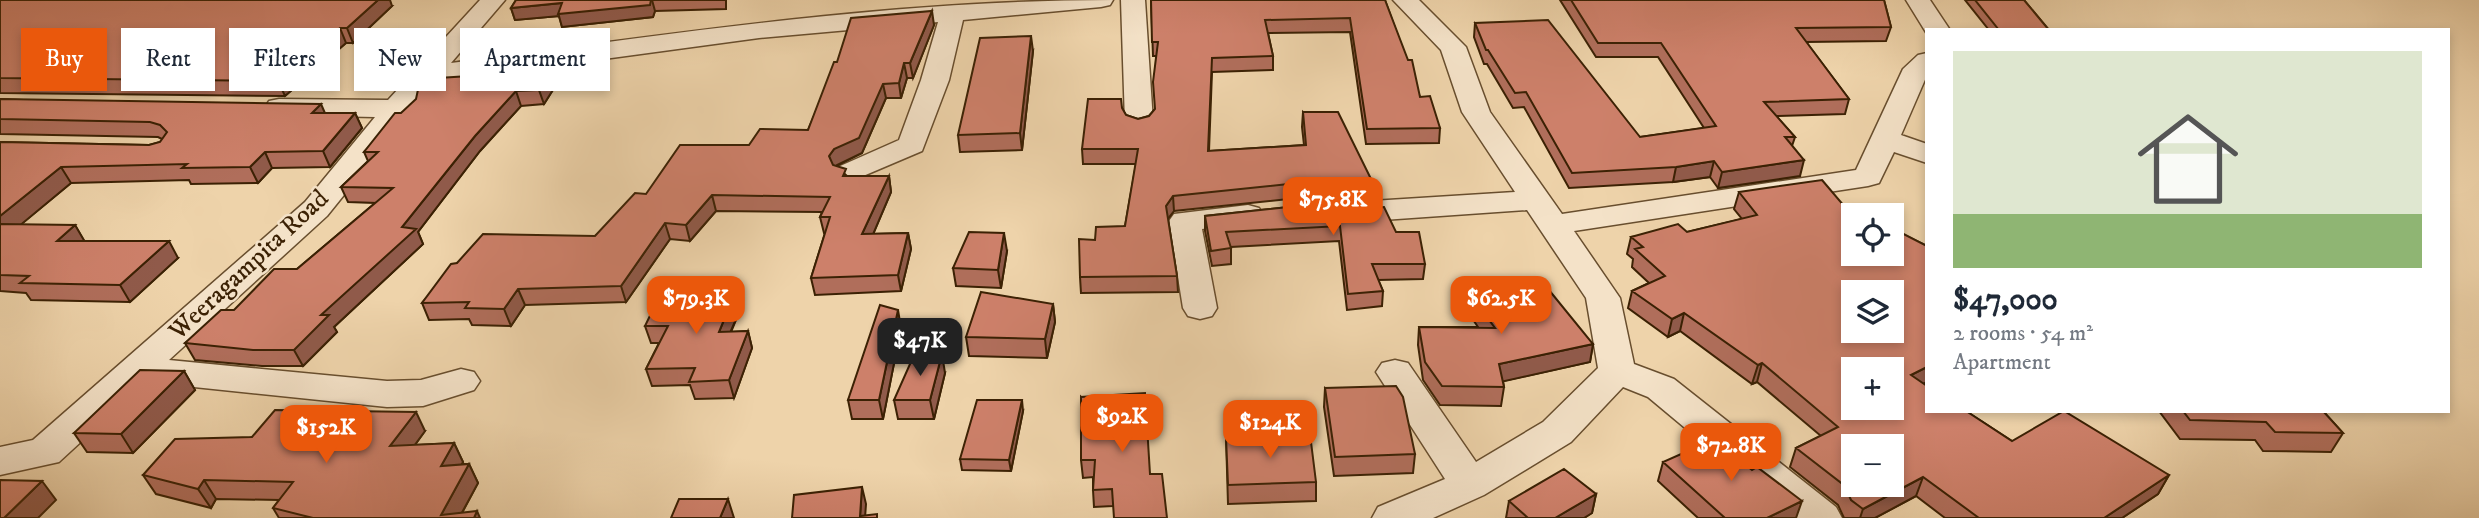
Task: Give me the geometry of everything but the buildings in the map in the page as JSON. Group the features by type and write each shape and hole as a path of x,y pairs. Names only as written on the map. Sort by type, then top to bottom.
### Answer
{"street":[{"name":"Weeragampita Road","path":"446,52 493,0"},
{"path":"446,72 904,8 953,11 1101,0"},
{"path":"1133,0 1139,121"},
{"path":"1405,0 1453,47 1476,113 1603,298 1617,371"},
{"path":"1918,0 1936,28"},
{"path":"849,173 912,145 935,80 953,11"},
{"path":"1312,211 1543,213 1868,177 1916,69 1925,62"},
{"name":"Weeragampita Road","path":"0,461 45,452 316,209 412,91"},
{"path":"259,107 396,110"},
{"path":"1885,139 1925,153"},
{"path":"1200,308 1185,221 1273,212"},
{"path":"137,369 387,394 423,393 461,381"},
{"path":"1393,518 1470,485 1556,432 1617,371"},
{"path":"1617,371 1661,388 1821,518"},
{"path":"1395,372 1470,485"}]}
